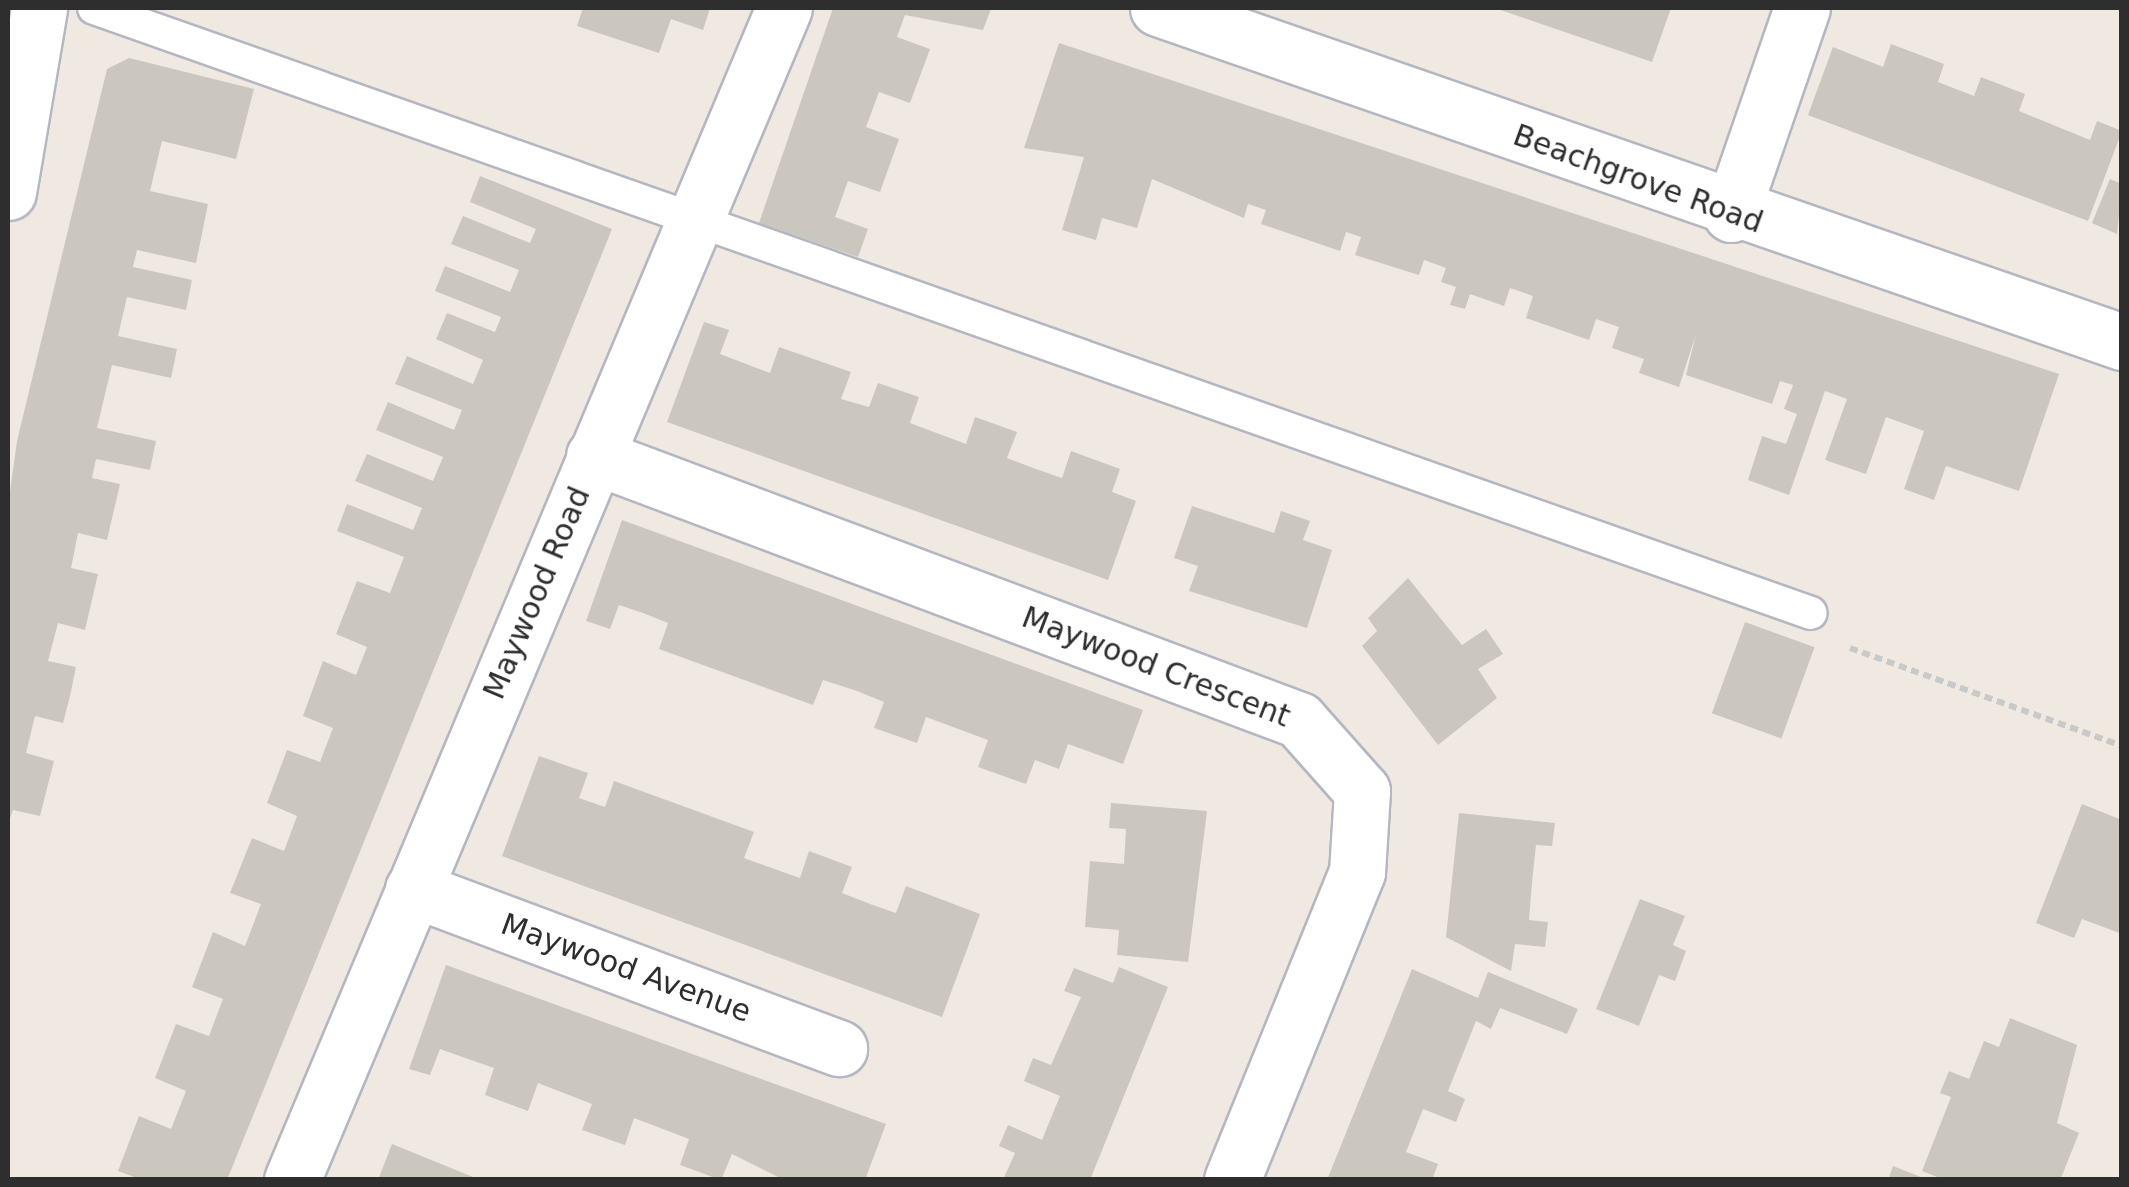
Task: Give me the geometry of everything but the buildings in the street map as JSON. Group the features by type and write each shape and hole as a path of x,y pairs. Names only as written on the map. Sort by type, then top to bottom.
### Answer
{"street":[{"name":"Maywood Road","path":"292,1180 690,219 784,8"},
{"name":"Beachgrove Road","path":"1158,8 1731,214 2122,342"},
{"path":"1731,214 1802,8"},
{"path":"8,192 28,20"},
{"name":"Maywood Crescent","path":"594,456 1300,720 1362,791 1357,872 1232,1180"},
{"name":"Maywood Avenue","path":"413,889 839,1048"}],"lane":[{"path":"94,8 1810,613"}],"path":[{"path":"1810,613 1803,630 2122,746"}]}
